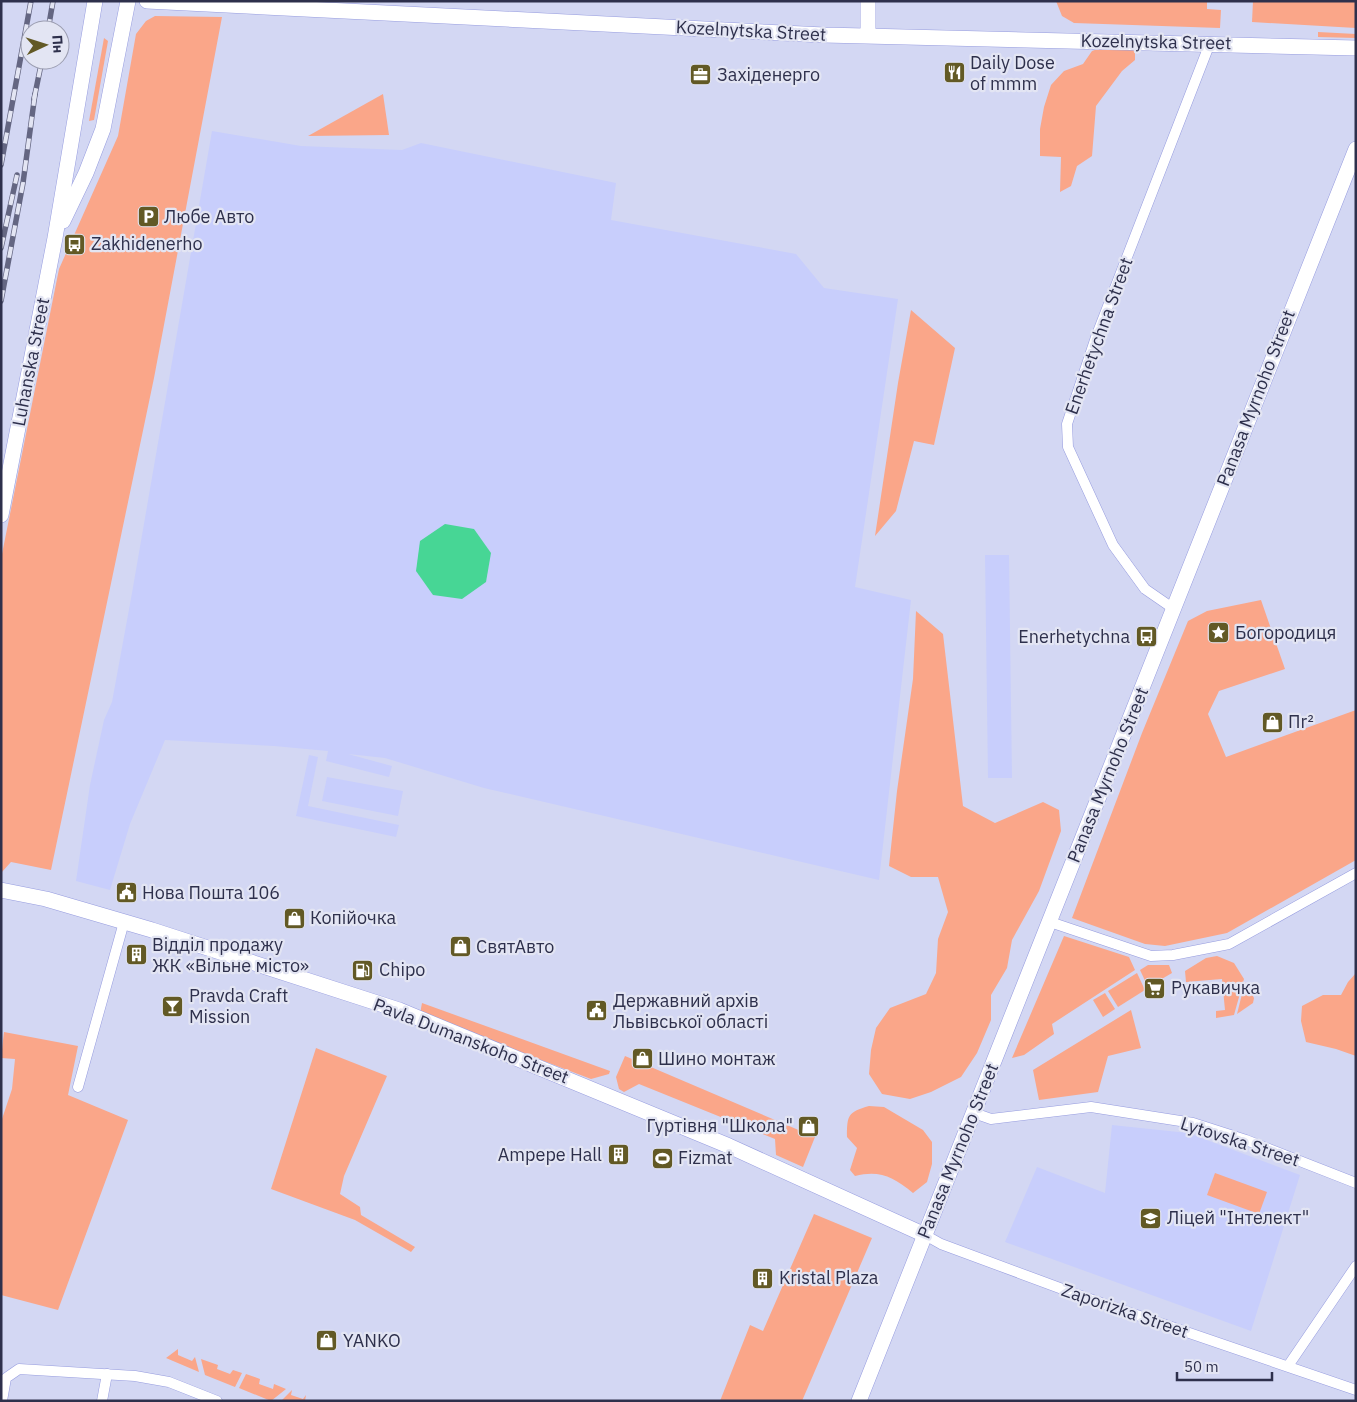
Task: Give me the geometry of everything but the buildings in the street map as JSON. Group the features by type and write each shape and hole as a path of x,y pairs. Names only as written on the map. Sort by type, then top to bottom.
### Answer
{"street":[{"name":"Luhanska Street","path":"1,515 55,238 95,1"},
{"name":"Luhanska Street","path":"55,238 86,173 103,129 128,1"},
{"name":"Kozelnytska Street","path":"147,1 787,33 1356,48"},
{"path":"868,1 868,35"},
{"name":"Enerhetychna Street","path":"1174,609 1145,589 1113,545 1068,446 1068,424 1096,338 1210,43"},
{"name":"Panasa Myrnoho Street","path":"859,1401 1356,149"},
{"path":"1050,922 1151,956 1173,955 1229,944 1356,872"},
{"name":"Pavla Dumanskoho Street","path":"1,890 46,899 124,922 399,1010 729,1146 925,1235"},
{"path":"78,1087 124,922"},
{"name":"Lytovska Street","path":"974,1113 991,1119 1091,1107 1193,1123 1246,1140 1356,1183"},
{"name":"Zaporizka Street","path":"925,1235 941,1244 1084,1297 1356,1390"},
{"path":"1288,1366 1356,1266"},
{"path":"2,1401 6,1378 19,1369 107,1374 169,1382 217,1401"},
{"path":"102,1401 107,1374"}],"shaded area":[{"path":"1056,1 1207,1 1207,9 1221,10 1220,28 1074,23 1062,16"},
{"path":"1253,1 1356,1 1356,28 1252,22"},
{"path":"155,16 222,17 154,378 51,870 11,862 1,873 1,559 59,269 118,136 136,34 146,21"},
{"path":"1318,32 1356,34 1356,38 1318,37"},
{"path":"104,38 108,41 94,120 89,121"},
{"path":"1114,43 1135,49 1135,60 1122,71 1096,106 1092,156 1077,166 1071,186 1060,192 1061,157 1040,156 1040,129 1051,85 1064,71 1083,64 1092,51"},
{"path":"383,94 389,135 308,136"},
{"path":"212,131 301,146 402,150 421,143 616,183 611,220 796,254 824,288 898,299 855,587 911,600 879,880 484,788 385,758 348,754 392,766 389,777 326,761 328,751 165,740 130,824 110,890 76,881 90,785 104,720 112,702 132,593"},
{"path":"911,310 955,348 934,445 914,441 896,511 875,536 898,383"},
{"path":"445,524 474,529 491,553 486,582 462,599 433,595 416,571 420,541"},
{"path":"985,555 1009,555 1012,778 988,778"},
{"path":"1261,600 1285,669 1219,691 1208,714 1226,757 1356,710 1356,860 1227,933 1165,946 1145,944 1072,918 1142,733 1188,621 1207,611"},
{"path":"916,611 943,634 963,806 995,823 1043,802 1059,810 1061,831 1039,891 1012,940 1007,968 991,995 991,1020 977,1053 961,1077 931,1092 910,1099 882,1094 869,1074 871,1050 876,1028 890,1008 926,994 936,973 938,939 948,912 938,877 911,877 889,866 897,791 913,679"},
{"path":"309,755 318,757 308,806 399,825 396,837 296,816"},
{"path":"327,777 403,791 398,816 322,801"},
{"path":"1064,936 1129,957 1135,970 1052,1024 1054,1034 1024,1055 1012,1058"},
{"path":"1217,956 1234,963 1244,979 1234,1015 1216,1018 1216,1011 1225,1010 1222,979 1186,982 1185,971 1206,958"},
{"path":"1148,965 1169,965 1172,973 1148,987 1140,970"},
{"path":"1137,973 1145,990 1118,1007 1108,991"},
{"path":"1356,973 1356,1056 1306,1042 1301,1021 1302,1006 1323,995 1341,995 1348,982"},
{"path":"1245,982 1254,998 1253,1003 1237,1014"},
{"path":"1105,993 1115,1009 1103,1017 1093,1000"},
{"path":"422,1003 610,1071 609,1074 591,1079 420,1014"},
{"path":"1131,1010 1141,1048 1108,1056 1098,1092 1039,1100 1033,1070"},
{"path":"4,1032 78,1046 68,1095 128,1120 58,1310 1,1295 1,1122 12,1089 15,1059 1,1058"},
{"path":"316,1048 387,1076 344,1176 340,1194 360,1207 361,1215 415,1247 411,1252 355,1220 271,1189"},
{"path":"625,1056 815,1137 803,1167 776,1155 775,1139 639,1084 624,1092 619,1089 616,1077"},
{"path":"869,1106 884,1107 923,1130 932,1142 932,1164 927,1182 913,1193 886,1176 864,1174 855,1176 850,1170 857,1148 847,1137 848,1119 857,1110"},
{"name":"Ліцей \"Інтелект\"","path":"1112,1125 1188,1133 1300,1175 1251,1331 1005,1242 1037,1167 1105,1193"},
{"path":"1215,1173 1267,1192 1259,1214 1207,1195"},
{"path":"814,1214 872,1238 802,1401 720,1401 750,1325 763,1331"},
{"path":"178,1349 178,1355 192,1361 195,1357 199,1372 166,1358"},
{"path":"201,1359 218,1365 217,1369 230,1374 233,1370 242,1373 235,1387 205,1375"},
{"path":"246,1374 260,1379 259,1384 273,1389 274,1384 286,1389 271,1401 239,1388"},
{"path":"292,1390 291,1395 303,1399 306,1395 305,1401 281,1401"}],"railway":[{"path":"1,165 31,1"},
{"path":"50,20 53,1"},
{"path":"34,99 40,70"},
{"path":"1,301 23,183 35,94"},
{"path":"1,248 17,175"}],"place":[{"name":"Daily Dose of mmm","path":"954,73"},
{"name":"Західенерго","path":"701,75"},
{"name":"Любе Авто","path":"148,217"},
{"name":"Zakhidenerho","path":"75,244"},
{"name":"Богородиця","path":"1219,633"},
{"name":"Enerhetychna","path":"1146,637"},
{"name":"Πr²","path":"1272,722"},
{"name":"Нова Пошта 106","path":"126,893"},
{"name":"Копійочка","path":"294,918"},
{"name":"СвятАвто","path":"460,947"},
{"name":"Відділ продажу ЖК «Вільне місто»","path":"136,955"},
{"name":"Chipo","path":"363,970"},
{"name":"Рукавичка","path":"1155,988"},
{"name":"Pravda Craft Mission","path":"173,1006"},
{"name":"Державний архів Львівської області","path":"597,1011"},
{"name":"Шино монтаж","path":"642,1059"},
{"name":"Гуртівня \"Школа\"","path":"809,1126"},
{"name":"Ampepe Hall","path":"618,1155"},
{"name":"Fizmat","path":"662,1158"},
{"name":"Ліцей \"Інтелект\"","path":"1151,1218"},
{"name":"Kristal Plaza","path":"763,1278"},
{"name":"YANKO","path":"327,1341"}]}
